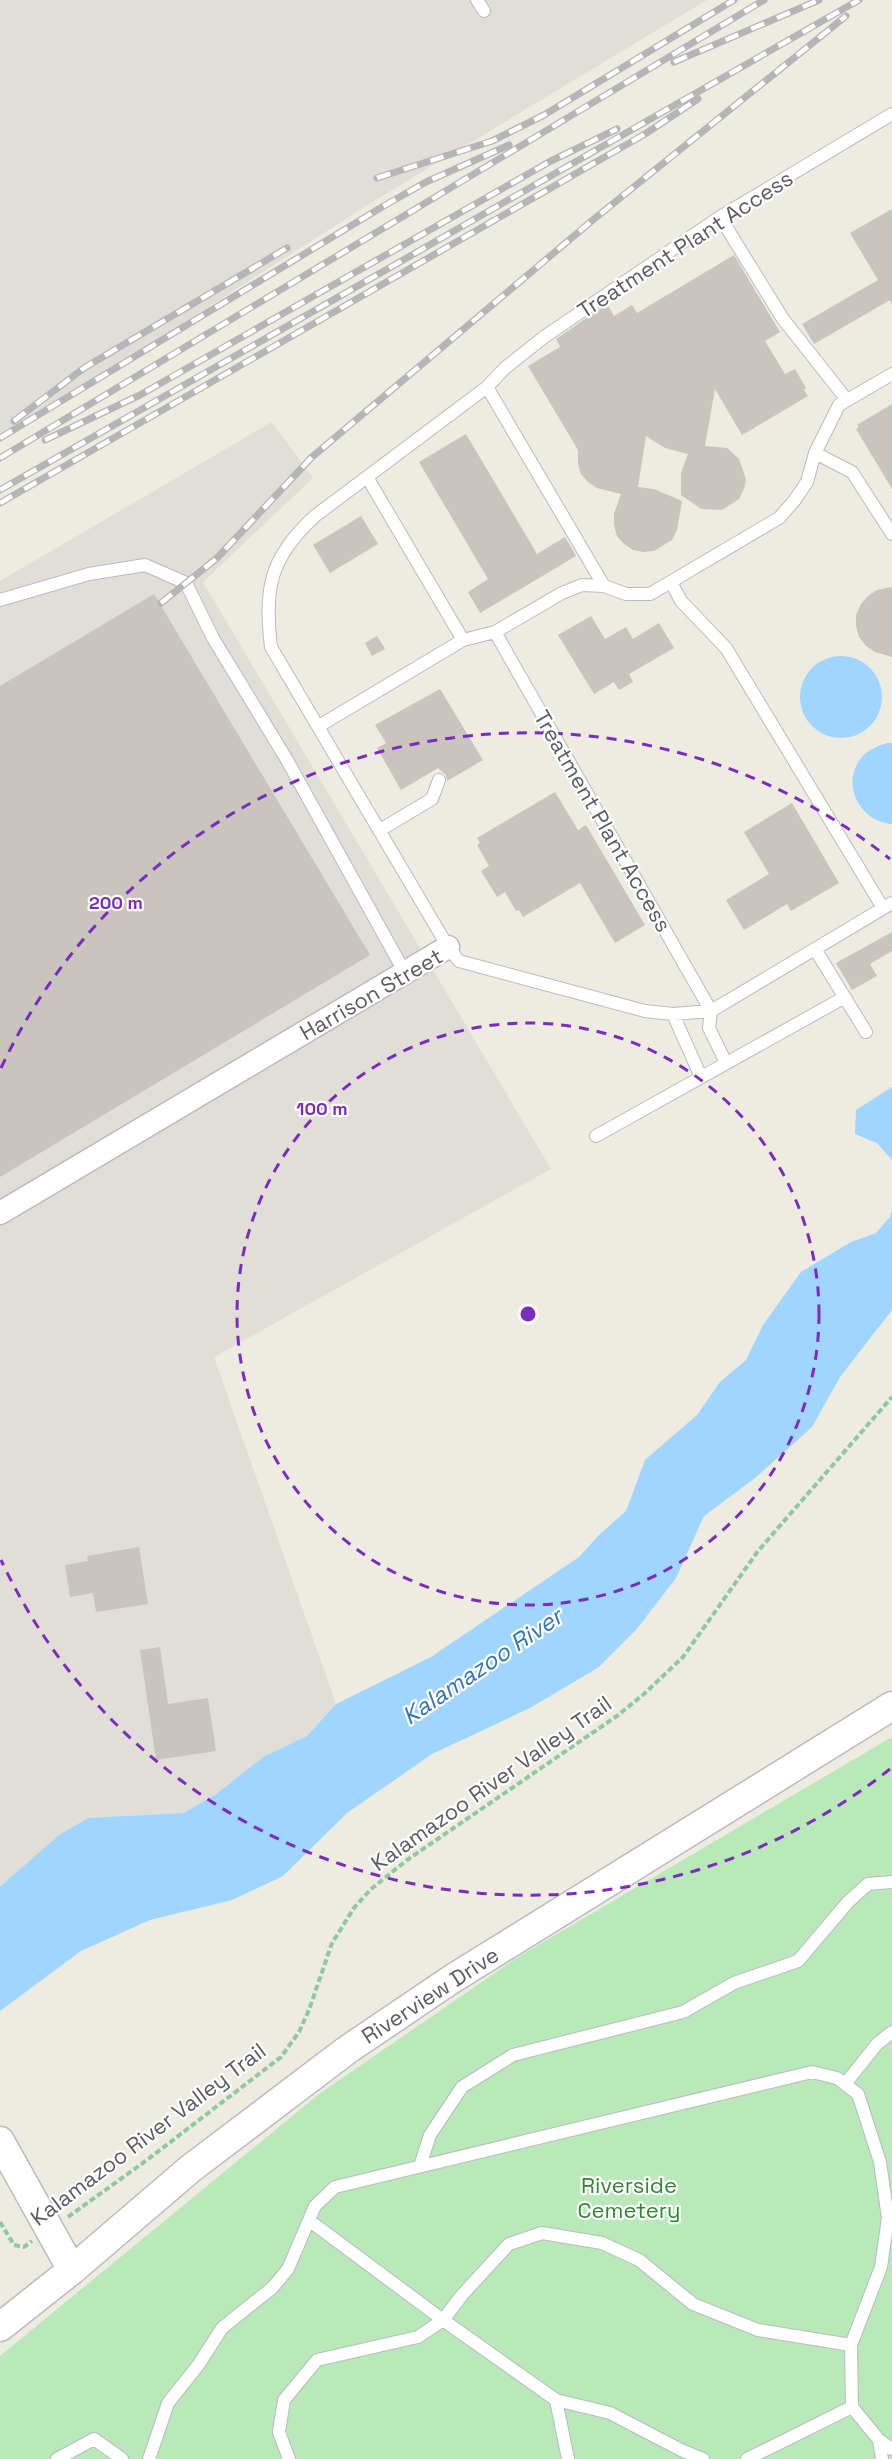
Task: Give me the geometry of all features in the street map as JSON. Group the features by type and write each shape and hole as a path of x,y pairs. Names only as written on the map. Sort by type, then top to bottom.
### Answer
{"street":[{"name":"Harrison Street","path":"0,1213 448,947"},
{"name":"Riverview Drive","path":"0,2327 72,2270 190,2169 347,2050 452,1979 892,1707"},
{"path":"0,2141 72,2270"}],"lane":[{"name":"Treatment Plant Access","path":"448,947 271,647 267,614 270,588 278,560 296,533 315,516 487,387 504,368 544,337 720,217 892,114"},
{"path":"720,217 783,320 847,400"},
{"path":"319,726 463,640 495,632 562,593 582,585 604,586 626,594 650,594 779,518 807,482 815,453 838,405 892,374"},
{"path":"487,387 604,586"},
{"path":"815,453 852,472 892,534"},
{"path":"367,477 463,640"},
{"path":"0,600 89,574 145,565 186,583 213,638 287,760 405,973"},
{"path":"671,582 681,601 726,648 887,906"},
{"name":"Treatment Plant Access","path":"495,632 711,1011"},
{"path":"380,830 432,799 439,780"},
{"name":"Harrison Street","path":"448,947 459,961 645,1011 673,1014 711,1011 887,906"},
{"path":"815,949 866,1032"},
{"path":"596,1136 845,997"},
{"path":"711,1011 709,1028 726,1063"},
{"path":"673,1014 701,1077"},
{"path":"420,2166 430,2135 462,2087 504,2060 513,2055 683,2012 734,1983 798,1961 848,1902 868,1884 892,1882"},
{"path":"844,2084 877,2044 892,2032"},
{"path":"149,2459 168,2403 199,2364 222,2328 272,2288 288,2269 315,2206 335,2187 812,2072 837,2078 858,2094 880,2162 888,2218 881,2267 851,2345 852,2407 879,2440 892,2449"},
{"path":"310,2222 556,2400 610,2413 703,2459"},
{"path":"289,2459 279,2432 284,2400 317,2360 418,2337 443,2320 462,2295 509,2244 542,2233 602,2243 639,2260 693,2304 758,2330 851,2345"},
{"path":"556,2400 568,2459"},
{"path":"747,2459 852,2407"},
{"path":"57,2459 94,2439 122,2459"},
{"path":"879,2440 882,2459"}],"path":[{"name":"Kalamazoo River Valley Trail","path":"0,2222 9,2239 19,2247 24,2247 147,2160 281,2056 304,2021 332,1943 354,1908 370,1890 407,1860 617,1716 668,1672 683,1657 758,1551 892,1397"}],"shaded area":[{"path":"0,0 707,0 374,201 0,440"},
{"path":"272,422 313,478 203,582 551,1169 214,1357 336,1704 307,1736 263,1757 215,1795 183,1813 88,1818 59,1835 0,1887 0,581"}],"green space":[{"name":"Riverside Cemetery","path":"892,1737 892,2459 0,2459 0,2356 319,2094 518,1957"}],"water":[{"path":"841,656 857,660 870,668 878,681 882,697 878,713 870,726 857,734 841,738 825,734 812,726 804,713 800,697 804,681 812,668 825,660"},
{"path":"887,743 892,743 892,824 880,822 862,809 853,789 856,767 862,757"},
{"path":"892,1087 892,1160 877,1143 855,1134 856,1110"},
{"name":"Kalamazoo River","path":"892,1210 892,1310 840,1377 812,1427 755,1478 704,1516 676,1578 636,1630 599,1667 530,1708 432,1754 347,1813 283,1876 232,1900 150,1920 81,1951 0,2011 0,1887 3,1884 59,1835 88,1818 183,1813 215,1795 263,1757 307,1736 336,1704 431,1657 579,1557 626,1511 645,1460 697,1415 720,1382 746,1360 763,1325 801,1272 851,1242 876,1233 890,1217"}],"building":[{"path":"892,209 892,304 890,300 814,344 802,324 878,280 850,233"},
{"path":"734,255 780,332 765,341 785,374 795,369 808,396 742,435 715,389 705,446 727,448 739,459 746,479 739,499 722,510 701,509 681,495 681,473 688,454 665,448 646,436 638,487 654,489 682,501 677,530 672,540 654,551 633,550 617,536 614,525 614,514 621,494 597,488 581,474 578,450 528,366 560,347 556,339 607,304 614,316 632,305 637,313"},
{"path":"892,404 892,489 856,429 859,427 857,425"},
{"path":"466,434 537,554 565,537 576,556 480,613 468,592 488,579 419,462"},
{"path":"361,516 378,544 330,573 313,545"},
{"path":"892,587 892,657 875,652 866,646 859,637 856,615 868,596 877,590"},
{"path":"154,594 370,955 0,1177 0,686"},
{"path":"591,616 605,639 626,627 633,639 659,623 674,648 629,674 633,682 619,690 614,682 594,694 558,635"},
{"path":"377,636 385,649 372,656 365,643"},
{"path":"440,689 483,760 447,781 446,775 438,768 401,790 377,748 386,743 375,725"},
{"path":"555,792 578,830 586,825 645,925 615,943 580,883 523,917 519,910 516,911 505,892 497,897 481,871 489,866 477,845 480,843 477,838"},
{"path":"792,803 839,883 791,911 787,904 744,930 726,900 769,874 744,832"},
{"path":"892,932 892,951 870,964 877,976 852,990 836,963"},
{"path":"139,1547 148,1604 96,1612 93,1593 70,1597 65,1565 88,1561 87,1556"},
{"path":"160,1647 168,1704 208,1698 216,1751 156,1760 140,1650"}],"railway":[{"path":"377,178 492,141 544,115 734,0"},
{"path":"0,458 764,0"},
{"path":"674,62 819,0"},
{"path":"0,490 859,0"},
{"path":"161,603 217,558 312,457 594,219 846,16"},
{"path":"0,503 645,134 698,99"},
{"path":"45,440 140,395 549,162 617,129"},
{"path":"0,438 382,207 426,182 509,145"},
{"path":"14,421 84,368 287,248"}]}
